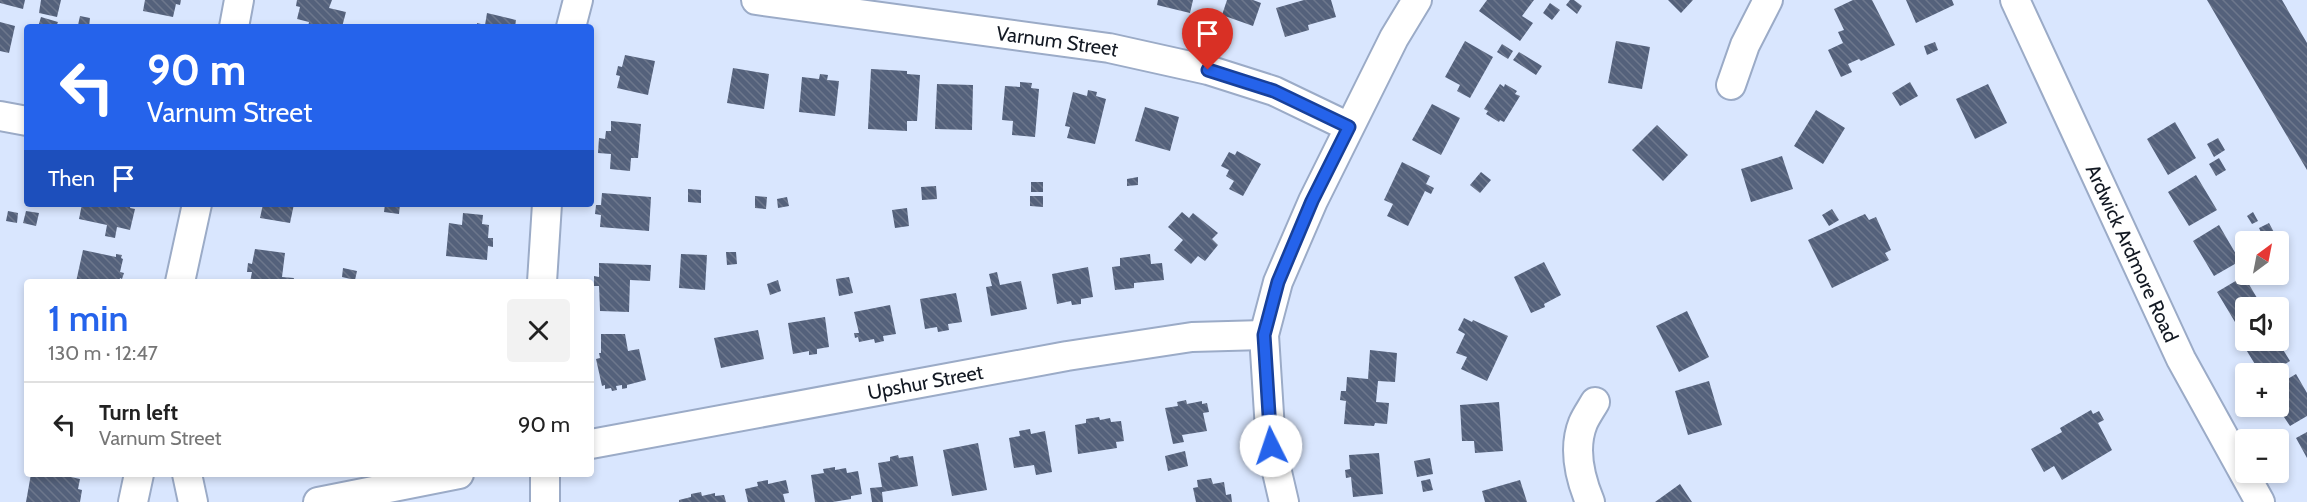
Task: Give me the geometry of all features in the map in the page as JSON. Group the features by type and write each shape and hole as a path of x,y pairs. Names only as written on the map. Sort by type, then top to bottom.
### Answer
{"street":[{"path":"235,24 239,0"},
{"path":"572,24 578,0"},
{"name":"Varnum Street","path":"756,0 1109,48 1208,70 1274,91 1349,127"},
{"path":"1284,502 1271,446 1264,335 1278,282 1312,201 1395,38 1417,0"},
{"path":"1731,85 1745,45 1768,0"},
{"name":"Ardwick Ardmore Road","path":"2014,0 2181,359 2260,502"},
{"path":"0,116 24,120"},
{"path":"181,279 196,207"},
{"path":"542,279 547,207"},
{"name":"Upshur Street","path":"594,443 1067,356 1192,337 1264,335"},
{"path":"1590,502 1579,466 1579,442 1583,423 1595,402"},
{"path":"133,502 138,477"},
{"path":"188,477 193,502"},
{"path":"318,502 444,477"},
{"path":"545,477 545,502"}],"building":[{"path":"0,0 25,0 23,9 0,3"},
{"path":"41,0 61,0 57,17 39,13"},
{"path":"145,0 181,0 180,5 176,4 173,17 143,11"},
{"path":"297,0 332,0 329,8 346,12 343,24 309,24 309,22 297,19 300,7 296,6"},
{"path":"1158,0 1193,0 1190,13 1157,5"},
{"path":"1227,0 1253,0 1261,3 1253,26 1222,15"},
{"path":"1304,0 1331,0 1336,17 1308,25 1309,30 1285,37 1276,8"},
{"path":"1487,0 1534,0 1522,16 1533,23 1520,41 1479,11"},
{"path":"1570,0 1582,6 1577,14 1566,5"},
{"path":"1668,0 1693,0 1681,13"},
{"path":"1853,0 1872,0 1895,45 1861,61 1859,59 1848,64 1852,72 1841,77 1828,50 1843,43 1838,32 1844,30 1834,9"},
{"path":"1906,0 1952,0 1954,5 1916,23"},
{"path":"2207,0 2282,0 2307,43 2307,170"},
{"path":"1550,3 1560,10 1552,20 1543,13"},
{"path":"487,13 516,20 515,24 485,24"},
{"path":"80,16 90,18 89,24 78,24"},
{"path":"41,17 58,22 57,24 39,24"},
{"path":"0,22 15,26 9,53 0,51"},
{"path":"1465,41 1493,57 1470,98 1457,91 1460,85 1445,77"},
{"path":"1616,41 1650,47 1642,89 1608,83"},
{"path":"1935,42 1938,50 1927,55 1924,46"},
{"path":"1502,44 1513,51 1508,59 1497,52"},
{"path":"1519,52 1542,66 1536,75 1513,60"},
{"path":"625,55 655,61 648,95 617,88 620,76 616,75 618,66 622,67"},
{"path":"733,68 769,74 764,109 727,103"},
{"path":"871,69 907,71 907,74 920,75 917,121 907,121 907,131 868,129"},
{"path":"820,74 828,75 827,80 839,81 835,116 799,112 802,77 819,79"},
{"path":"1020,82 1032,83 1031,88 1039,89 1035,137 1012,135 1013,121 1002,120 1005,86 1020,87"},
{"path":"1910,82 1918,96 1900,106 1892,93"},
{"path":"937,84 973,85 972,130 935,129"},
{"path":"1500,84 1504,87 1505,84 1517,91 1515,94 1520,96 1504,122 1500,120 1499,122 1486,114 1488,111 1484,109"},
{"path":"1988,84 2007,123 1975,139 1956,99"},
{"path":"1088,90 1097,92 1096,96 1106,99 1095,144 1067,138 1070,127 1065,126 1073,92 1087,96"},
{"path":"1432,104 1460,118 1441,155 1412,140"},
{"path":"1145,107 1179,117 1170,151 1135,141"},
{"path":"1816,110 1845,128 1823,164 1794,146"},
{"path":"611,121 641,124 638,158 631,158 630,171 610,169 611,154 598,153 599,138 605,139 606,131 611,131"},
{"path":"2175,122 2196,158 2168,175 2147,139"},
{"path":"1657,125 1688,155 1663,181 1632,150"},
{"path":"2218,138 2225,150 2214,157 2207,144"},
{"path":"1237,151 1261,164 1243,196 1229,189 1234,181 1226,176 1229,170 1221,166 1229,152 1235,155"},
{"path":"1782,156 1793,189 1751,202 1741,169"},
{"path":"2219,158 2226,170 2216,176 2209,164"},
{"path":"1402,162 1430,176 1426,184 1434,188 1431,194 1425,191 1408,226 1387,216 1393,204 1384,200"},
{"path":"1481,172 1491,180 1480,193 1470,185"},
{"path":"2196,175 2217,210 2189,226 2168,192"},
{"path":"1138,177 1138,185 1127,186 1127,179"},
{"path":"1031,182 1043,182 1043,192 1031,192"},
{"path":"936,186 937,199 922,200 921,187"},
{"path":"688,189 701,190 701,203 688,202"},
{"path":"602,193 651,197 649,231 600,227 601,215 595,214 596,205 601,205"},
{"path":"755,196 767,197 766,209 755,208"},
{"path":"1030,196 1043,196 1043,207 1030,206"},
{"path":"787,197 789,206 778,208 777,199"},
{"path":"81,207 130,207 135,209 130,230 117,227 115,238 105,236 107,225 79,219"},
{"path":"262,207 293,207 290,223 260,218"},
{"path":"385,207 400,207 399,214 384,212"},
{"path":"907,208 909,226 895,228 892,210"},
{"path":"1832,209 1839,220 1829,226 1822,215"},
{"path":"8,211 18,213 17,223 6,221"},
{"path":"26,211 39,213 36,226 23,223"},
{"path":"1182,212 1189,218 1193,213 1218,233 1212,239 1218,245 1205,261 1198,256 1191,264 1174,250 1183,240 1168,227"},
{"path":"2253,212 2258,221 2252,224 2247,216"},
{"path":"463,213 483,215 482,224 489,225 488,238 493,238 493,247 488,246 487,260 446,256 449,223 462,225"},
{"path":"1865,214 1869,220 1876,217 1891,250 1885,253 1889,260 1832,288 1808,240"},
{"path":"2269,223 2273,231 2260,231 2259,228"},
{"path":"2219,225 2235,252 2235,264 2214,276 2193,241"},
{"path":"255,249 285,253 282,277 294,279 251,279 252,272 247,272 248,263 252,264"},
{"path":"83,250 116,257 116,254 122,255 120,272 124,273 122,279 77,279"},
{"path":"726,252 736,252 737,264 727,265"},
{"path":"681,254 707,255 705,290 679,288"},
{"path":"1150,254 1151,264 1162,263 1164,280 1134,283 1134,288 1115,290 1112,267 1120,266 1120,258"},
{"path":"1544,262 1561,295 1544,304 1545,307 1531,313 1514,277"},
{"path":"599,263 651,265 650,281 630,280 629,312 600,311 599,286 594,286 594,276 599,277"},
{"path":"1088,267 1093,297 1081,299 1081,304 1072,305 1071,301 1057,304 1052,274"},
{"path":"343,268 357,271 355,279 342,277"},
{"path":"997,272 1000,285 1021,281 1027,309 991,316 986,287 992,286 989,274"},
{"path":"849,277 853,293 839,296 836,279"},
{"path":"778,280 781,291 770,295 767,284"},
{"path":"2235,281 2235,285 2249,285 2256,297 2235,297 2235,322 2217,292"},
{"path":"956,293 962,322 948,324 949,330 938,332 937,327 925,329 920,299"},
{"path":"890,305 896,334 883,336 884,341 875,343 874,339 859,342 854,333 859,333 854,312"},
{"path":"1687,311 1709,357 1679,372 1656,326"},
{"path":"825,317 829,347 817,349 817,354 809,355 809,351 793,354 788,323"},
{"path":"1464,318 1508,336 1487,381 1461,369 1467,357 1456,353 1465,334 1458,330"},
{"path":"758,330 764,359 721,368 714,338"},
{"path":"601,334 625,334 628,351 639,349 646,380 627,385 627,388 622,389 622,385 616,386 617,390 612,391 611,388 605,389 605,385 602,386 596,359 600,358 599,353 601,353"},
{"path":"1370,350 1397,353 1395,382 1378,381 1376,402 1389,403 1387,424 1375,423 1374,426 1344,424 1346,401 1340,400 1341,391 1346,391 1347,377 1368,379"},
{"path":"2247,351 2284,351 2290,361 2287,363 2254,363"},
{"path":"2296,374 2307,393 2307,416 2290,426 2284,417 2289,417 2289,378"},
{"path":"1709,381 1722,425 1688,435 1675,391"},
{"path":"1186,400 1187,404 1202,401 1202,404 1207,403 1209,412 1203,413 1207,431 1182,435 1184,442 1173,444 1165,408 1178,406 1177,402"},
{"path":"1499,402 1503,451 1475,453 1474,441 1462,441 1460,405"},
{"path":"2091,410 2093,414 2099,411 2104,420 2098,423 2112,450 2062,480 2054,466 2044,472 2031,449 2062,432 2060,428"},
{"path":"1099,417 1100,420 1110,418 1111,422 1121,421 1124,441 1116,442 1117,448 1078,454 1075,425 1086,423 1086,419"},
{"path":"1030,429 1031,434 1045,431 1052,472 1036,475 1034,465 1014,468 1009,438 1020,436 1019,431"},
{"path":"2307,432 2307,458 2296,438"},
{"path":"978,443 987,490 952,496 943,450"},
{"path":"1185,451 1188,466 1168,471 1165,456"},
{"path":"1379,453 1383,494 1353,497 1351,477 1346,478 1345,470 1350,469 1349,455"},
{"path":"898,455 899,458 913,456 918,486 882,492 883,502 872,502 870,488 882,487 878,463 890,461 890,457"},
{"path":"1430,458 1433,474 1417,477 1414,461"},
{"path":"835,467 835,470 846,468 847,473 858,471 862,494 851,496 851,499 815,502 811,475 824,473 823,469"},
{"path":"30,477 80,479 78,489 82,490 80,502 26,502"},
{"path":"1211,478 1213,484 1224,482 1226,495 1231,494 1232,502 1196,502 1193,488 1198,487 1197,480"},
{"path":"1430,479 1433,490 1423,492 1421,481"},
{"path":"768,480 768,484 786,480 789,493 783,494 785,502 748,502 745,489 758,486 757,482"},
{"path":"1520,480 1527,502 1485,502 1482,491"},
{"path":"1680,484 1692,502 1655,502"},
{"path":"701,492 702,496 715,493 715,496 724,495 726,502 679,502 679,500 691,497 691,494"}],"route":[{"path":"1208,70 1274,91 1349,127 1312,201 1278,282 1264,335 1271,446"}]}
